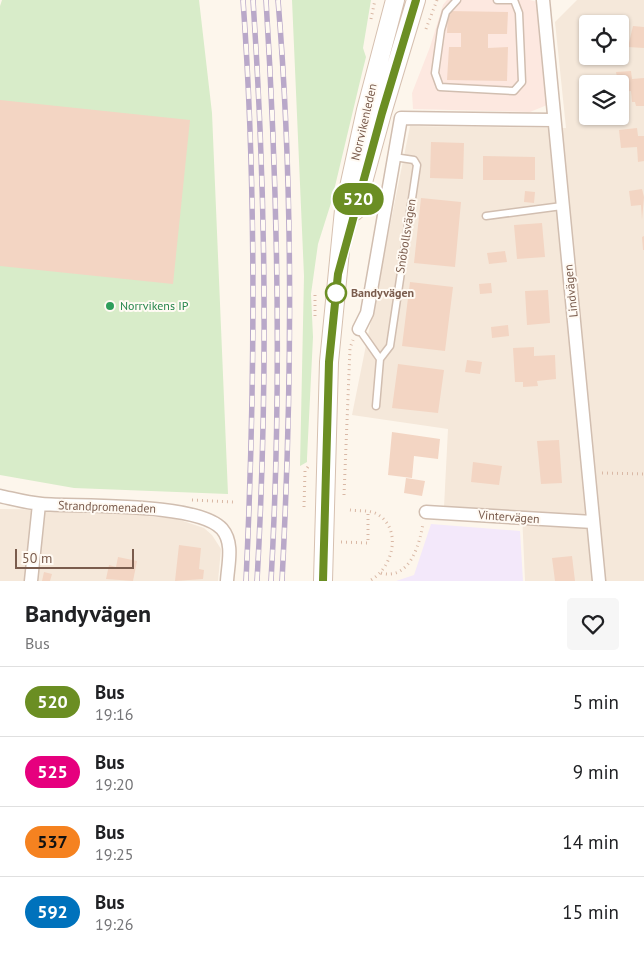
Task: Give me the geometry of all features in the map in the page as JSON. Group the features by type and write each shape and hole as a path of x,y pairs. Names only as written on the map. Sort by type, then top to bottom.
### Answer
{"main road":[{"name":"Norrvikenleden","path":"323,581 329,362 344,210 366,110 395,0"},
{"name":"Norrvikenleden","path":"338,274 382,113 416,0"}],"street":[{"name":"Lindvägen","path":"543,0 553,120 590,472 599,581"},
{"name":"Snöbollsvägen","path":"359,328 367,313 400,118 553,120"},
{"name":"Strandpromenaden","path":"0,496 39,504 160,508 212,522 222,529 229,547 226,581"},
{"path":"31,581 39,504"},
{"name":"Vintervägen","path":"426,512 593,522"}],"lane":[{"path":"457,0 446,12 441,30 435,73 440,87 514,91 522,82 519,13 514,0 496,0"},
{"name":"Snöbollsvägen","path":"376,406 380,359 390,346 417,165 414,160 394,157"},
{"path":"486,216 562,206"},
{"path":"359,328 380,359"}],"path":[{"path":"343,503 350,348 359,328"},
{"path":"590,472 644,474"},
{"path":"304,507 305,476"},
{"path":"186,499 234,502"},
{"path":"350,510 381,516 391,535 388,561 381,573 369,581"},
{"path":"342,542 368,542 368,512"},
{"path":"381,573 389,577 397,577 412,563 420,543 426,512"},
{"path":"341,552 342,532"}],"shaded area":[{"path":"447,0 530,0 538,2 547,105 530,112 413,109 412,93 430,47 443,5"},
{"path":"577,0 644,0 644,581 525,581 522,513 444,507 448,429 352,415 410,126 566,128 555,22"},
{"path":"0,509 88,510 177,519 204,528 212,535 221,549 218,581 0,581"},
{"path":"431,524 520,531 523,581 396,581 414,575"}],"green space":[{"name":"Norrvikens IP","path":"2,0 199,0 212,113 228,494 74,488 0,475 0,6"},
{"path":"292,0 371,0 363,48 366,57 331,203 318,244 311,294 313,337 307,462 300,466 304,276"}],"building":[{"path":"448,11 508,12 507,34 488,34 488,48 508,47 507,81 447,80 449,47 461,47 461,33 447,33"},
{"path":"633,26 644,27 644,48 629,47"},
{"path":"631,71 632,79 644,78 644,106 636,106 635,102 632,102 631,91 629,91 629,75 617,75 616,72"},
{"path":"0,100 190,120 173,284 0,266"},
{"path":"637,128 638,136 644,136 644,161 638,162 637,147 621,148 619,130"},
{"path":"431,142 464,143 463,179 430,178"},
{"path":"483,156 535,157 535,180 483,180"},
{"path":"642,189 644,197 642,220 641,205 631,206 629,191"},
{"path":"525,191 535,192 534,203 524,202"},
{"path":"421,198 461,202 455,267 414,263"},
{"path":"542,223 545,257 517,259 514,225"},
{"path":"644,236 644,250 643,250 642,237"},
{"path":"505,251 507,262 489,264 487,253"},
{"path":"410,282 453,287 445,351 402,346"},
{"path":"491,283 492,293 480,294 479,284"},
{"path":"548,290 550,323 527,325 525,291"},
{"path":"508,325 509,336 492,338 491,327"},
{"path":"534,347 534,356 555,355 556,379 537,381 538,386 523,387 523,382 515,382 513,348"},
{"path":"467,360 482,362 480,374 465,372"},
{"path":"398,364 444,370 438,413 392,408"},
{"path":"392,432 440,439 438,459 414,456 412,478 388,475"},
{"path":"559,440 562,483 541,484 537,441"},
{"path":"473,462 502,466 499,485 471,482"},
{"path":"406,478 425,481 422,496 404,493"},
{"path":"179,545 201,548 199,569 204,570 203,579 175,581"},
{"path":"572,556 575,581 555,581 552,558"},
{"path":"118,557 137,561 133,581 106,579 109,565 116,567"},
{"path":"44,572 52,574 50,581 42,581"}],"railway":[{"path":"243,0 251,145 253,290 253,363 246,581"},
{"path":"253,0 261,145 264,290 263,436 257,581"},
{"path":"266,0 276,218 277,290 277,436 271,581"},
{"path":"278,0 287,145 290,290 288,436 282,581"}],"bus line":[{"name":"520","path":"323,581 329,362 332,314 338,274 382,113 416,0"}],"place":[{"name":"Bandyvägen","path":"336,293"},
{"name":"Norrvikens IP","path":"110,306"}]}
